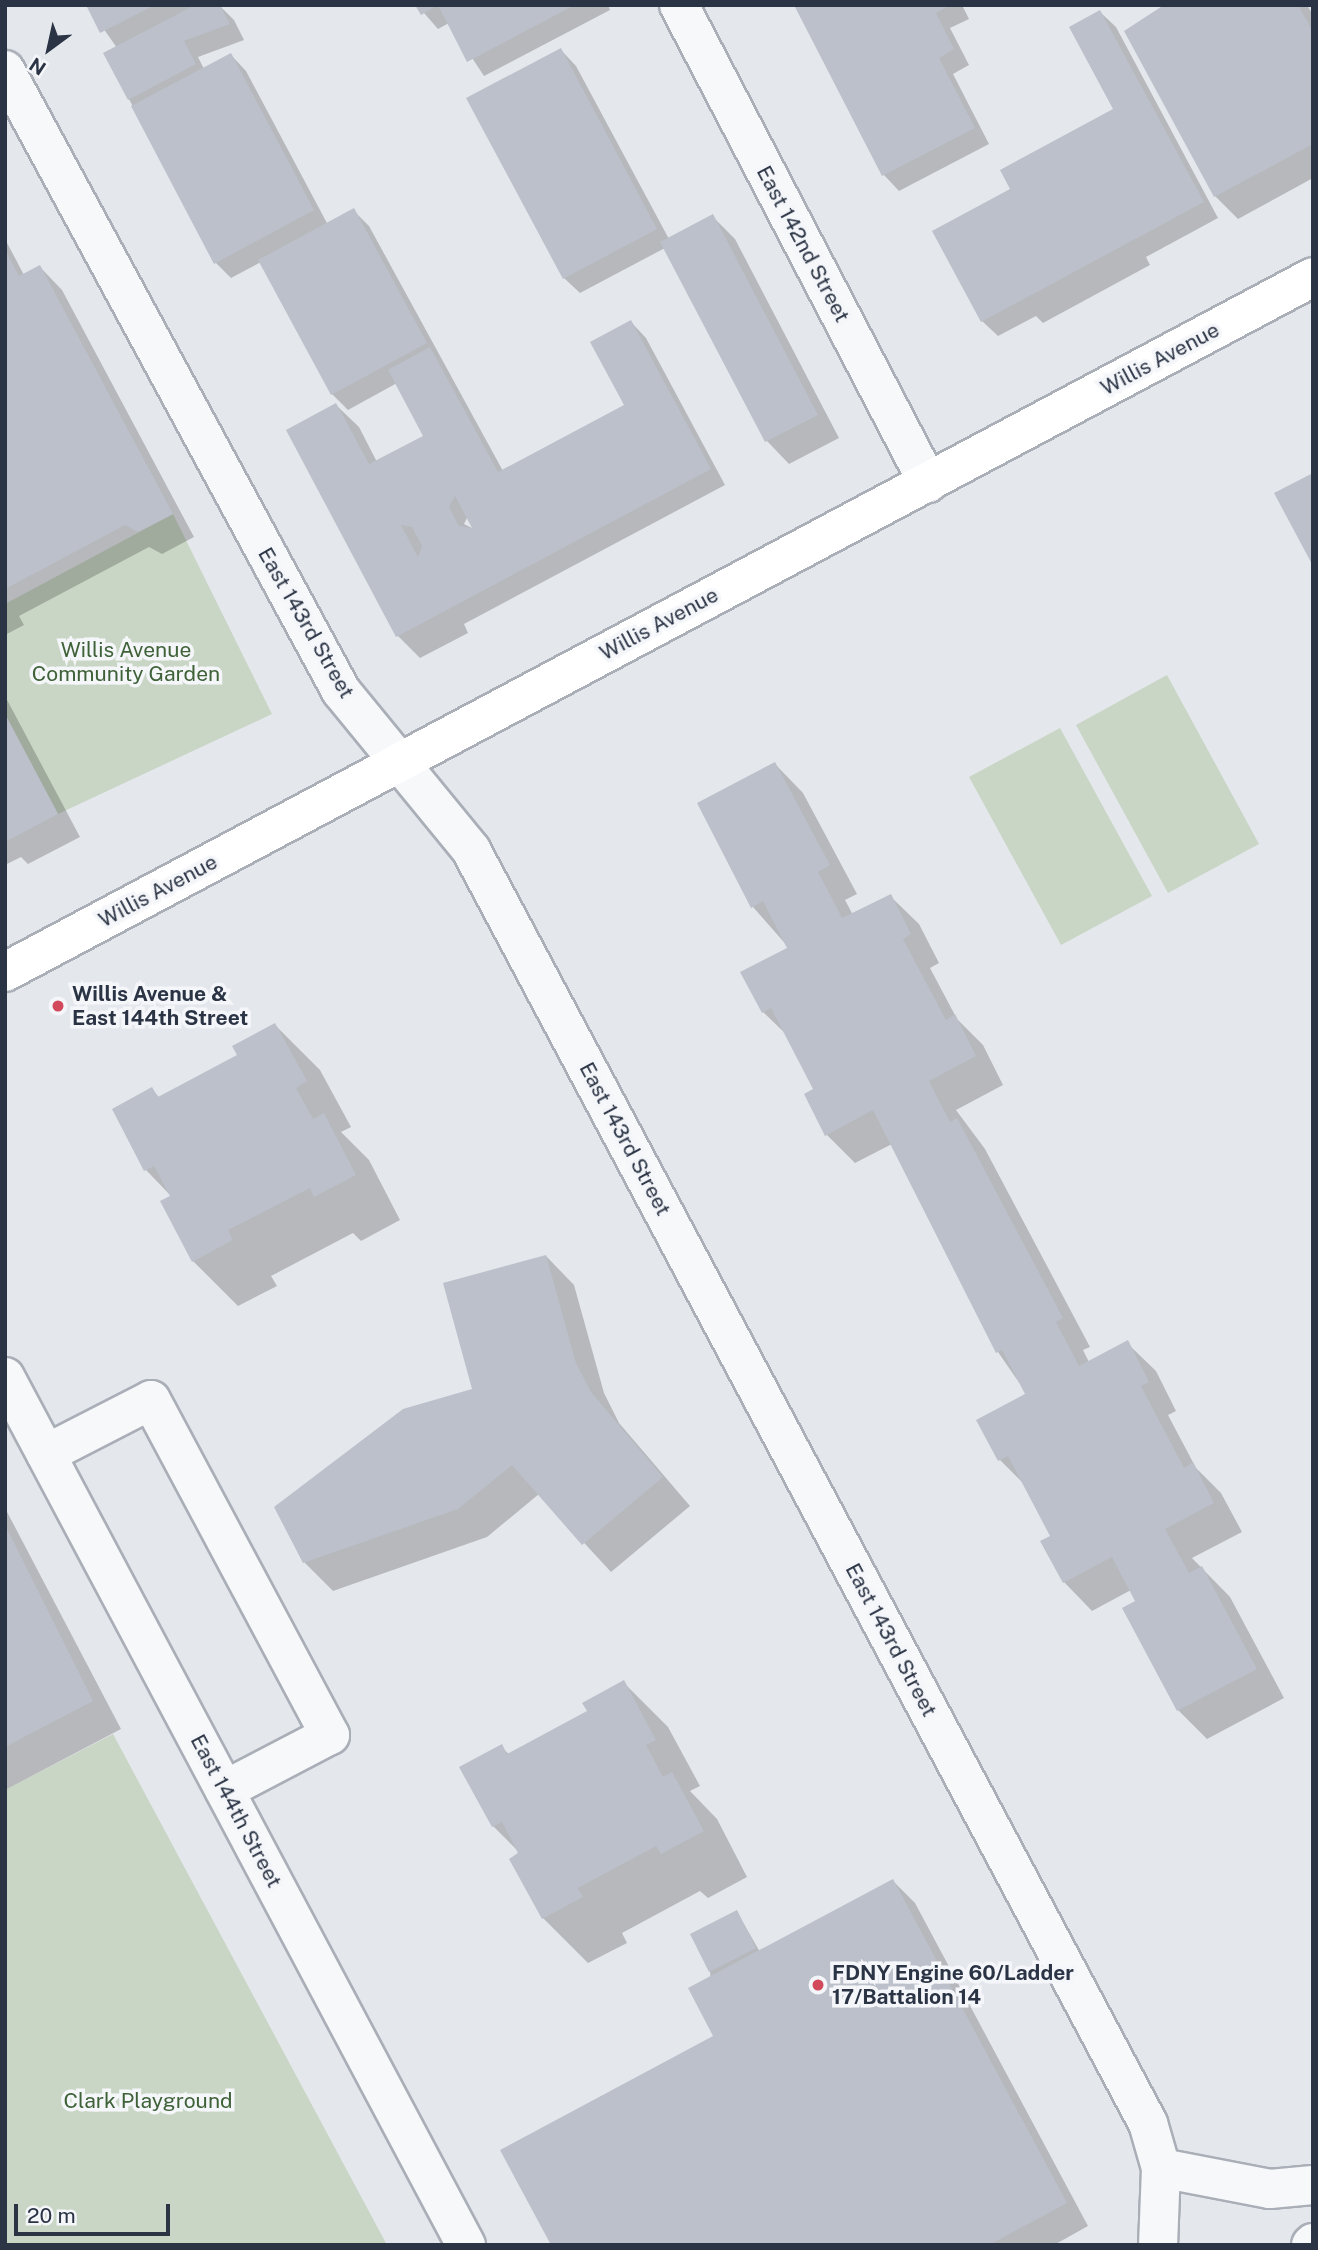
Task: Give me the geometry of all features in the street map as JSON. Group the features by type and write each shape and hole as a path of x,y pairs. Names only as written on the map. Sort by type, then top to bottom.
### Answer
{"main road":[{"name":"Willis Avenue","path":"5,972 1313,277"}],"street":[{"name":"East 142nd Street","path":"679,5 928,483"},
{"name":"East 143rd Street","path":"5,70 341,691 471,850 1148,2123 1161,2168 1158,2245"},
{"name":"East 144th Street","path":"5,1377 466,2245"},
{"path":"46,1454 151,1400 330,1735 225,1790"},
{"path":"1161,2168 1270,2189 1313,2185"}],"green space":[{"name":"Willis Avenue Community Garden","path":"173,514 272,714 58,814 5,714 5,604"},
{"path":"1167,675 1259,844 1168,893 1076,725"},
{"path":"1060,728 1152,896 1061,945 969,777"},
{"name":"Clark Playground","path":"113,1734 387,2245 5,2245 5,1790"}],"building":[{"path":"86,5 155,5 100,33"},
{"path":"195,5 220,5 230,24 184,41 196,64 128,100 103,53"},
{"path":"415,5 438,5 421,15"},
{"path":"438,5 575,5 467,62"},
{"path":"794,5 950,5 936,13 954,49 939,58 975,128 882,176"},
{"path":"1164,5 1298,5 1313,32 1313,144 1214,197 1124,31"},
{"path":"1100,10 1204,202 981,322 932,231 1010,189 1000,170 1113,109 1069,27"},
{"path":"561,48 657,229 563,279 466,98"},
{"path":"231,53 314,210 214,264 131,106"},
{"path":"354,208 427,343 331,395 258,260"},
{"path":"713,214 818,415 765,442 660,242"},
{"path":"5,249 19,276 40,265 173,514 138,532 125,525 5,589"},
{"path":"631,320 711,469 396,637 286,430 336,403 369,464 423,436 388,370 430,347 498,472 624,405 590,342","holes":["455,496 472,528 459,526 449,507","401,525 412,527 422,546 418,557"]},
{"path":"1313,473 1313,566 1274,493"},
{"path":"5,714 58,814 5,842"},
{"path":"775,762 830,865 818,872 842,918 891,894 911,934 903,939 946,1020 955,1014 976,1056 929,1081 950,1122 957,1118 1063,1318 1056,1322 1079,1366 1128,1340 1149,1382 1141,1386 1184,1468 1193,1462 1214,1503 1165,1529 1189,1573 1202,1566 1257,1669 1177,1711 1122,1608 1135,1601 1112,1557 1063,1583 1040,1541 1050,1536 1008,1456 998,1461 976,1420 1025,1394 1002,1350 996,1353 873,1110 825,1136 804,1094 813,1089 771,1008 762,1013 740,972 787,948 763,901 751,908 697,803"},
{"path":"275,1023 307,1081 296,1088 313,1119 324,1113 356,1175 314,1197 310,1188 228,1230 233,1240 192,1262 160,1201 170,1196 154,1166 144,1171 112,1109 152,1087 158,1097 237,1055 232,1046"},
{"path":"546,1255 576,1363 591,1392 663,1477 582,1545 512,1465 458,1509 303,1563 274,1507 403,1409 472,1389 443,1283"},
{"path":"5,1525 93,1701 5,1747"},
{"path":"624,1680 656,1740 646,1745 663,1777 672,1772 704,1831 661,1854 656,1846 578,1888 583,1897 542,1919 509,1859 518,1853 502,1822 492,1827 459,1767 502,1744 507,1754 587,1711 582,1703"},
{"path":"893,1879 1067,2203 989,2245 551,2245 500,2150 713,2036 688,1988"},
{"path":"737,1910 756,1948 709,1972 690,1934"}],"place":[{"name":"Willis Avenue & East 144th Street","path":"58,1006"},
{"name":"FDNY Engine 60/Ladder 17/Battalion 14","path":"818,1985"}]}
